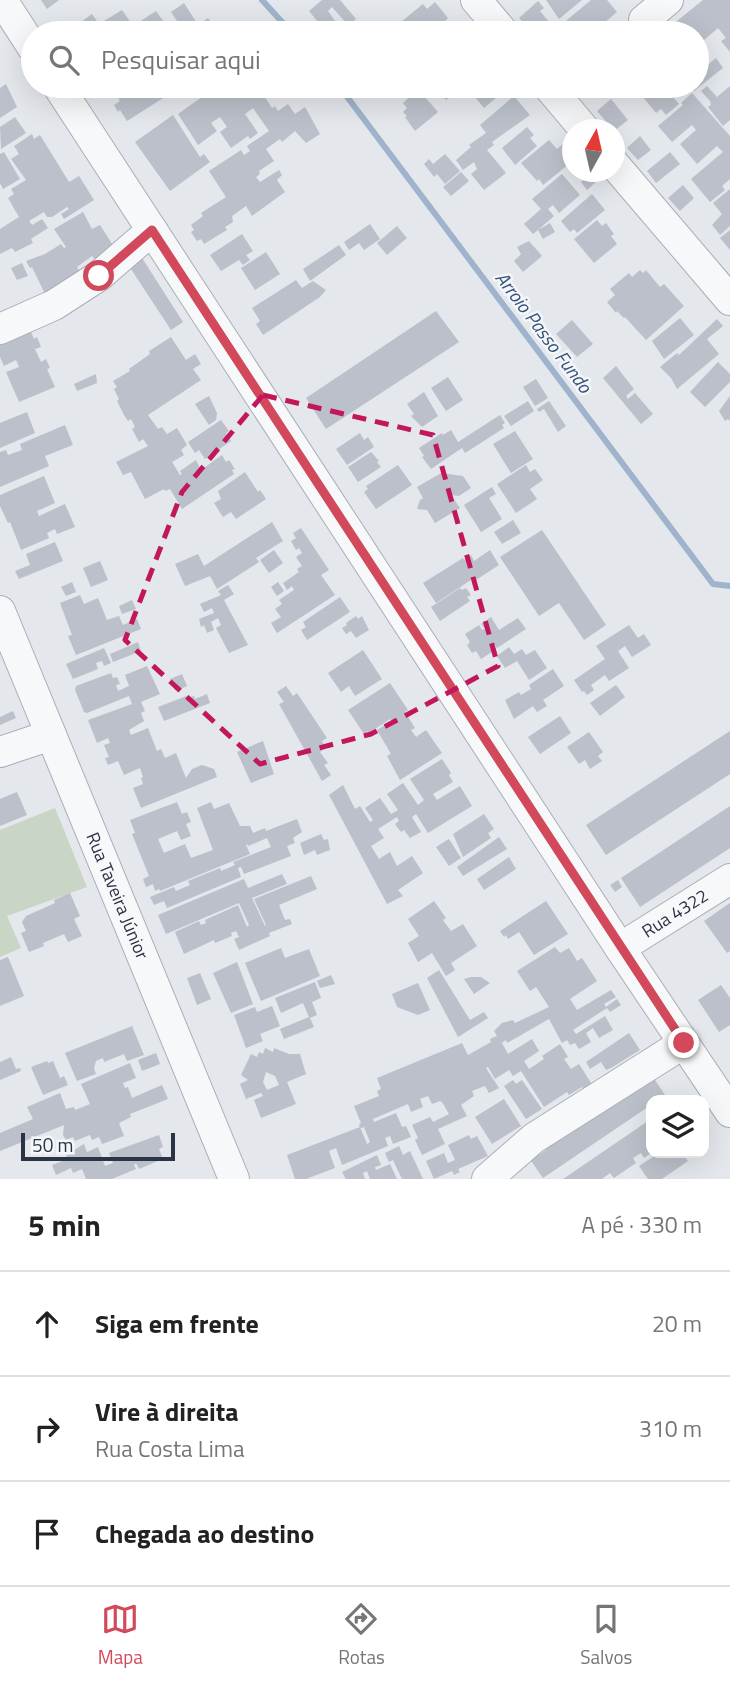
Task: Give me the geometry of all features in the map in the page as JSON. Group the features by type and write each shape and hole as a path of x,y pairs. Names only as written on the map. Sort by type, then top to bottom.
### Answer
{"street":[{"path":"2,0 21,29"},
{"path":"476,0 494,21"},
{"path":"644,20 668,0"},
{"path":"66,98 620,948 684,1043 726,1096"},
{"path":"558,98 576,119"},
{"path":"625,177 730,300"},
{"path":"0,329 54,305 99,276 152,230"},
{"name":"Rua Taveira Júnior","path":"0,611 234,1179"},
{"path":"0,752 51,735"},
{"name":"Rua 4322","path":"620,948 730,879"},
{"path":"487,1179 534,1138 684,1043"}],"highlighted area":[{"path":"263,395 433,435 498,666 371,734 260,764 125,640 182,492"}],"green space":[{"path":"55,808 87,887 7,916 21,948 0,957 0,830"}],"building":[{"path":"41,0 59,0 47,9"},
{"path":"322,0 340,0 356,19 344,21 332,7 328,11 335,21 317,21 309,11"},
{"path":"546,0 582,0 559,19"},
{"path":"591,0 607,0 617,12 606,21 566,21"},
{"path":"703,0 730,0 730,52 721,41 726,38 718,28 709,36 709,21 677,21"},
{"path":"538,1 544,8 540,11 548,21 522,21 519,18"},
{"path":"435,2 448,18 445,21 402,21 423,4 427,9"},
{"path":"184,3 195,21 177,21 171,12"},
{"path":"122,10 130,21 104,21"},
{"path":"156,11 163,21 141,21"},
{"path":"92,14 97,21 82,21"},
{"path":"716,58 723,68 709,79 709,64"},
{"path":"6,84 17,107 0,118 0,88"},
{"path":"730,86 730,120 723,126 708,107 711,105 707,98 709,88 717,97"},
{"path":"118,98 163,98 127,121 114,105 120,101"},
{"path":"200,98 266,98 272,108 275,106 278,111 288,104 295,114 305,107 320,134 306,143 295,131 282,142 280,139 266,149 274,161 259,171 260,174 256,177 260,182 279,170 282,175 277,180 285,192 252,216 246,206 232,216 233,222 225,227 227,230 204,244 201,239 197,241 191,232 194,230 191,225 203,216 201,213 226,197 209,171 241,150 244,155 250,151 247,146 269,131 253,108 245,114 258,133 250,139 248,136 231,148 220,132 227,127 220,117 211,123 217,131 198,145 178,114"},
{"path":"408,98 426,98 438,112 415,131 405,117 407,116 403,112 407,108 403,103"},
{"path":"476,98 496,98 484,108"},
{"path":"512,98 516,98 530,115 492,142 494,145 487,150 506,173 484,190 471,174 477,169 474,162 463,170 456,160 471,147 469,145 486,133 480,125"},
{"path":"644,98 674,98 679,104 666,115 661,109 656,113"},
{"path":"686,98 696,98 730,136 730,179 722,186 725,190 710,202 691,179 723,152 717,146 697,164 680,144 696,130 692,125 672,142 658,126 683,105 681,103"},
{"path":"611,99 628,120 625,122 625,119 604,119 597,111"},
{"path":"173,115 200,157 204,154 210,162 170,191 135,142"},
{"path":"15,117 26,133 1,149 0,127"},
{"path":"527,127 534,135 530,138 537,146 515,165 502,148"},
{"path":"32,134 34,139 40,135 69,182 79,176 94,200 64,219 61,214 69,209 67,207 52,217 47,217 44,212 29,221 32,225 42,219 48,228 31,239 33,243 15,252 12,248 0,254 0,229 19,217 8,198 14,194 11,189 26,180 11,159 19,154 14,146"},
{"path":"640,136 651,150 638,160 627,148"},
{"path":"549,140 557,149 562,144 562,170 543,185 521,163"},
{"path":"4,152 20,179 3,189 0,183 0,154"},
{"path":"670,152 680,164 656,183 647,171"},
{"path":"445,154 460,171 445,184 437,174 434,177 424,164 429,159 433,164"},
{"path":"461,172 469,181 451,196 443,187"},
{"path":"562,174 562,182 569,182 580,195 559,213 553,205 548,209 554,216 533,234 524,224 541,209 532,199"},
{"path":"581,182 596,182 587,190"},
{"path":"683,185 694,198 680,211 668,198"},
{"path":"730,189 730,226 720,235 712,225 722,214 713,203"},
{"path":"592,194 605,210 577,233 574,229 570,232 561,221"},
{"path":"83,212 92,229 100,225 116,250 98,263 92,256 77,267 82,275 46,296 32,267 30,268 26,261 61,244 66,247 54,229"},
{"path":"597,220 602,226 606,223 617,244 594,263 574,239"},
{"path":"550,223 555,232 543,239 538,230"},
{"path":"370,224 380,239 364,250 359,243 349,250 344,242"},
{"path":"397,226 407,238 387,255 377,243"},
{"path":"730,230 730,250 720,238"},
{"path":"242,234 253,251 246,255 250,260 243,265 239,260 221,271 210,255"},
{"path":"529,241 542,256 523,272 514,261 521,254 517,247"},
{"path":"339,245 346,255 310,281 303,269"},
{"path":"266,252 280,274 255,290 241,268"},
{"path":"142,258 183,322 171,330 127,263"},
{"path":"22,263 28,276 17,280 11,268"},
{"path":"640,270 643,273 646,270 660,287 664,284 684,306 646,340 607,302 615,295 610,289 629,273 632,277"},
{"path":"296,280 302,288 313,281 326,290 320,297 263,335 256,324 260,321 252,308"},
{"path":"436,311 459,342 326,429 306,398"},
{"path":"680,318 694,335 664,359 652,341"},
{"path":"717,319 723,326 707,339 719,354 677,389 660,367 677,353 679,355"},
{"path":"26,320 34,339 37,337 41,347 35,349 41,362 46,359 50,368 47,369 55,387 19,402 6,372 19,367 16,360 4,366 0,357 0,332"},
{"path":"572,320 593,344 577,357 556,334"},
{"path":"171,337 186,360 195,354 201,364 193,369 201,380 148,415 158,429 162,427 167,434 177,428 187,445 181,450 184,455 172,462 180,475 180,471 196,460 201,470 222,455 235,469 232,470 234,474 182,509 170,489 164,489 145,499 131,472 123,475 116,462 148,446 143,439 139,442 132,429 135,427 131,419 128,421 124,415 117,401 119,399 114,389 117,387 113,381 130,371 129,369 150,354 149,351"},
{"path":"718,362 730,374 730,382 705,407 690,392"},
{"path":"616,366 634,389 626,396 628,399 635,393 653,414 641,424 603,378"},
{"path":"96,374 97,383 77,391 74,384"},
{"path":"448,377 463,400 446,411 431,388"},
{"path":"536,379 548,398 535,406 523,387"},
{"path":"424,392 438,416 422,427 411,416 414,414 407,404"},
{"path":"209,396 217,413 216,420 209,425 195,404"},
{"path":"730,396 730,421 725,421 719,411"},
{"path":"528,401 534,411 511,426 504,416"},
{"path":"549,401 566,426 558,432 544,409 539,412 537,409"},
{"path":"27,412 35,433 0,448 0,423"},
{"path":"500,415 505,423 502,425 504,428 465,453 462,448 431,469 422,457 424,456 419,448 442,433 443,435 451,430 458,442"},
{"path":"221,420 229,431 226,433 231,441 205,459 199,450 195,453 188,442"},
{"path":"65,425 73,445 45,456 49,466 0,487 0,452 6,450 8,455 22,450 20,444"},
{"path":"515,431 533,459 511,473 493,444"},
{"path":"360,433 364,440 368,437 374,447 347,465 336,449"},
{"path":"371,452 381,467 358,482 348,467"},
{"path":"398,465 412,485 376,509 364,492 368,489 366,486"},
{"path":"526,465 530,472 535,469 543,480 530,489 537,499 516,513 497,484"},
{"path":"245,472 266,499 236,519 231,512 223,517 214,503 221,499 218,491"},
{"path":"441,473 463,476 471,488 459,496 451,495 460,508 435,523 427,510 417,509 423,498 417,487"},
{"path":"44,476 55,503 37,511 39,516 65,504 75,527 57,534 55,529 47,533 49,538 21,550 10,522 8,523 0,506 0,495"},
{"path":"492,487 496,494 489,498 502,519 481,532 464,505"},
{"path":"513,520 521,533 502,544 494,532"},
{"path":"272,522 283,541 256,558 259,562 217,589 210,576 185,586 175,564 198,554 204,566"},
{"path":"301,528 329,570 321,575 335,595 277,633 271,623 281,617 275,609 282,604 279,600 294,590 292,586 287,590 283,583 299,572 297,569 302,566 296,557 302,553 299,548 296,550 291,541 296,538 293,533"},
{"path":"542,530 606,625 584,640 559,603 539,616 500,557"},
{"path":"55,542 63,561 19,579 15,571 30,565 26,554"},
{"path":"274,550 283,563 269,573 260,560"},
{"path":"490,550 499,565 436,603 423,583 463,558 464,560 471,555 474,561"},
{"path":"100,561 108,580 91,587 83,568"},
{"path":"72,582 76,592 66,596 61,587"},
{"path":"278,582 284,591 277,596 271,587"},
{"path":"228,585 234,594 224,600 248,645 229,653 216,628 221,625 218,618 211,622 214,630 207,633 204,625 201,627 199,619 214,613 212,608 204,612 200,604 221,595 218,591"},
{"path":"460,588 466,588 471,595 467,597 470,601 440,621 431,607"},
{"path":"80,595 84,604 98,598 107,620 119,616 123,625 137,619 141,629 76,655 60,603"},
{"path":"340,597 350,612 307,640 301,630 306,627 303,622"},
{"path":"132,600 136,609 122,614 119,606"},
{"path":"356,616 358,619 362,616 369,630 356,638 351,631 346,634 342,628"},
{"path":"491,617 499,630 518,618 526,629 497,648 492,645 495,650 481,659 476,651 472,653 465,634 479,625 482,630 485,629 481,624"},
{"path":"629,625 638,638 644,634 651,645 632,657 625,646 618,651 629,668 609,681 605,675 591,685 594,690 587,695 582,692 574,680 605,659 596,646"},
{"path":"138,642 141,651 113,662 110,654"},
{"path":"509,647 514,654 522,649 526,655 535,650 547,668 529,680 517,661 505,668 497,656"},
{"path":"104,648 111,663 104,666 102,661 96,663 98,669 73,679 66,664"},
{"path":"363,650 382,679 355,696 349,686 341,692 328,673"},
{"path":"147,666 160,694 141,702 145,711 141,713 144,721 129,730 131,735 148,728 157,751 161,749 165,758 176,753 186,778 192,769 202,765 214,769 217,777 141,808 133,788 143,784 140,768 124,775 118,761 108,765 105,758 109,757 104,745 110,743 108,738 97,743 88,720 132,704 129,696 87,713 84,712 75,690 76,686 111,673 113,678 117,677 120,684 116,685 118,691 129,686 125,675"},
{"path":"553,669 564,686 543,700 547,706 537,712 533,706 514,719 505,700 531,689 529,685"},
{"path":"182,674 187,686 176,691 170,679"},
{"path":"390,683 408,710 405,712 415,728 411,730 416,737 426,730 442,753 400,780 387,756 391,754 377,730 391,721 390,719 364,734 348,710"},
{"path":"616,685 625,697 600,716 590,703"},
{"path":"286,686 293,696 297,693 327,738 322,741 326,748 320,752 328,763 324,765 331,775 322,781 279,704 284,702 277,692"},
{"path":"207,694 210,703 164,721 158,707 189,695 195,699"},
{"path":"13,711 16,718 0,725 0,717"},
{"path":"560,716 571,733 540,754 528,737"},
{"path":"730,731 730,774 606,855 586,825"},
{"path":"589,732 603,752 598,756 602,761 590,769 585,760 579,764 567,747"},
{"path":"263,741 274,774 251,783 237,752"},
{"path":"442,759 453,782 433,794 437,800 460,786 472,806 428,833 416,814 412,817 421,832 410,838 395,824 399,821 397,817 378,829 384,838 371,846 379,859 390,852 397,866 412,856 423,873 398,890 403,896 387,904 329,795 343,785 355,809 360,806 370,822 373,820 365,808 380,798 391,814 398,810 387,794 403,783 418,805 424,800 410,779"},
{"path":"17,792 27,815 0,826 0,799"},
{"path":"177,802 182,814 187,812 191,822 186,824 191,836 181,840 177,831 158,839 164,853 185,844 191,858 213,850 197,808 211,802 214,809 229,803 240,826 250,826 253,833 297,819 302,832 293,838 295,843 287,846 291,856 244,874 241,867 238,868 241,877 167,908 164,901 154,905 150,897 174,887 176,891 190,885 188,881 220,868 221,871 235,865 233,862 271,847 267,838 248,846 247,844 250,854 160,891 155,891 153,884 146,887 143,879 149,876 132,834 135,833 130,820"},
{"path":"730,806 730,848 640,907 621,878"},
{"path":"484,814 494,829 488,833 491,838 463,857 453,834"},
{"path":"321,834 324,840 328,839 330,850 317,855 315,850 304,855 300,843"},
{"path":"499,837 507,849 463,876 457,867"},
{"path":"449,839 461,858 449,866 436,847"},
{"path":"509,857 516,869 484,890 477,879"},
{"path":"282,874 287,884 252,898 265,926 254,899 311,876 317,889 279,905 285,920 290,919 292,924 239,950 234,939 239,937 236,931 231,933 232,936 215,943 214,940 184,954 175,932 199,921 201,925 206,923 205,920 238,905 247,927 249,925 239,903 166,934 158,915 244,879 248,888"},
{"path":"618,880 622,887 615,892 610,885"},
{"path":"70,893 80,916 74,919 82,936 68,942 64,934 29,952 21,933 26,931 22,922 26,916"},
{"path":"434,901 451,931 463,924 477,946 451,963 455,970 446,976 432,953 418,962 408,943 419,936 408,919"},
{"path":"546,901 568,934 534,955 519,932 508,939 506,935 504,937 500,931"},
{"path":"730,903 730,951 727,953 704,921"},
{"path":"555,947 560,953 569,948 577,961 582,958 597,981 570,999 577,1010 611,990 616,997 604,1004 606,1007 617,999 621,1005 610,1012 607,1008 573,1030 576,1034 605,1016 613,1030 599,1038 593,1028 586,1033 591,1042 579,1049 575,1043 570,1045 567,1040 562,1043 549,1019 507,1043 506,1040 502,1043 508,1054 532,1039 539,1051 524,1061 529,1069 560,1044 568,1057 564,1059 571,1069 579,1064 593,1086 585,1091 582,1087 569,1095 567,1092 544,1107 521,1071 513,1076 509,1070 495,1079 488,1067 486,1068 499,1088 489,1093 485,1086 472,1091 474,1096 461,1105 467,1116 438,1129 445,1144 422,1155 415,1140 418,1138 412,1125 430,1117 433,1122 449,1114 442,1102 432,1104 428,1096 420,1099 423,1107 411,1112 408,1104 373,1119 374,1122 396,1113 402,1127 406,1126 411,1137 393,1144 390,1136 385,1138 388,1146 342,1165 336,1148 329,1151 335,1168 306,1179 295,1179 287,1155 360,1127 354,1106 379,1096 377,1091 381,1089 377,1078 462,1043 468,1055 491,1042 490,1039 497,1036 494,1031 502,1023 513,1020 515,1023 549,1007 536,987 530,991 517,971","holes":["364,1127 370,1142 367,1144 361,1129"]},
{"path":"281,948 285,958 309,949 320,976 261,1001 245,963"},
{"path":"8,957 24,996 0,1006 0,960"},
{"path":"237,962 253,1004 231,1013 213,973"},
{"path":"439,970 470,1020 484,1012 488,1018 458,1037 427,978"},
{"path":"200,973 211,999 197,1005 187,978"},
{"path":"331,975 335,984 320,988 317,981"},
{"path":"481,977 490,983 474,994 464,979"},
{"path":"315,982 321,998 312,1002 317,1015 310,1018 314,1027 284,1039 280,1029 309,1017 303,1003 281,1013 275,998"},
{"path":"418,983 430,1010 418,1015 397,1007 392,994"},
{"path":"721,985 730,998 730,1025 719,1032 698,1000"},
{"path":"272,1006 280,1026 260,1034 263,1041 246,1048 234,1015 255,1007 257,1012"},
{"path":"132,1026 144,1055 127,1061 124,1054 104,1062 103,1058 96,1061 96,1074 77,1081 65,1053"},
{"path":"629,1033 640,1050 606,1070 601,1062 590,1069 586,1062"},
{"path":"265,1048 273,1052 274,1048 289,1054 300,1054 306,1074 287,1082 296,1104 261,1118 254,1100 263,1096 261,1093 246,1099 240,1084 248,1080 241,1075 251,1054 257,1057 259,1052 263,1054","holes":["266,1072 275,1076 279,1085 267,1090 263,1082"]},
{"path":"156,1053 160,1064 142,1071 138,1060"},
{"path":"11,1057 16,1069 20,1068 21,1071 0,1080 0,1062"},
{"path":"53,1061 60,1078 64,1076 68,1085 43,1095 31,1067"},
{"path":"130,1063 136,1078 123,1083 125,1088 128,1087 132,1098 162,1085 168,1099 130,1114 131,1117 119,1123 124,1136 102,1144 99,1137 92,1140 90,1135 75,1141 73,1137 66,1140 63,1135 64,1125 0,1151 0,1133 33,1119 27,1107 60,1093 66,1109 74,1107 75,1110 90,1104 81,1084"},
{"path":"653,1077 665,1095 646,1095 646,1108 543,1178 527,1155 535,1149 539,1155 546,1150 542,1144"},
{"path":"513,1080 516,1084 522,1080 542,1109 526,1119 504,1086"},
{"path":"504,1099 521,1126 492,1144 475,1117"},
{"path":"646,1122 644,1158 641,1153 633,1158 636,1163 614,1178 610,1173 602,1179 563,1179"},
{"path":"159,1135 163,1147 159,1149 163,1159 139,1169 136,1163 136,1169 112,1179 86,1179 82,1169 73,1173 71,1168 56,1175 52,1165 68,1159 66,1155 84,1144 87,1152 98,1147 105,1166 113,1163 109,1153"},
{"path":"469,1135 471,1139 477,1136 488,1156 458,1169 460,1172 454,1175 452,1171 434,1179 426,1161 444,1153 448,1163 455,1160 448,1145"},
{"path":"399,1146 403,1155 410,1151 423,1179 402,1179 393,1160 389,1162 385,1153"},
{"path":"377,1155 381,1165 375,1167 376,1170 390,1164 397,1179 370,1179 367,1171 363,1173 365,1179 346,1179 342,1172"},
{"path":"651,1158 686,1158 688,1161 662,1179 648,1179 639,1166"}],"waterway":[{"name":"Arroio Passo Fundo","path":"262,0 281,21"},
{"name":"Arroio Passo Fundo","path":"348,98 713,584 730,586"}],"route":[{"path":"99,276 152,230 684,1043"}]}
